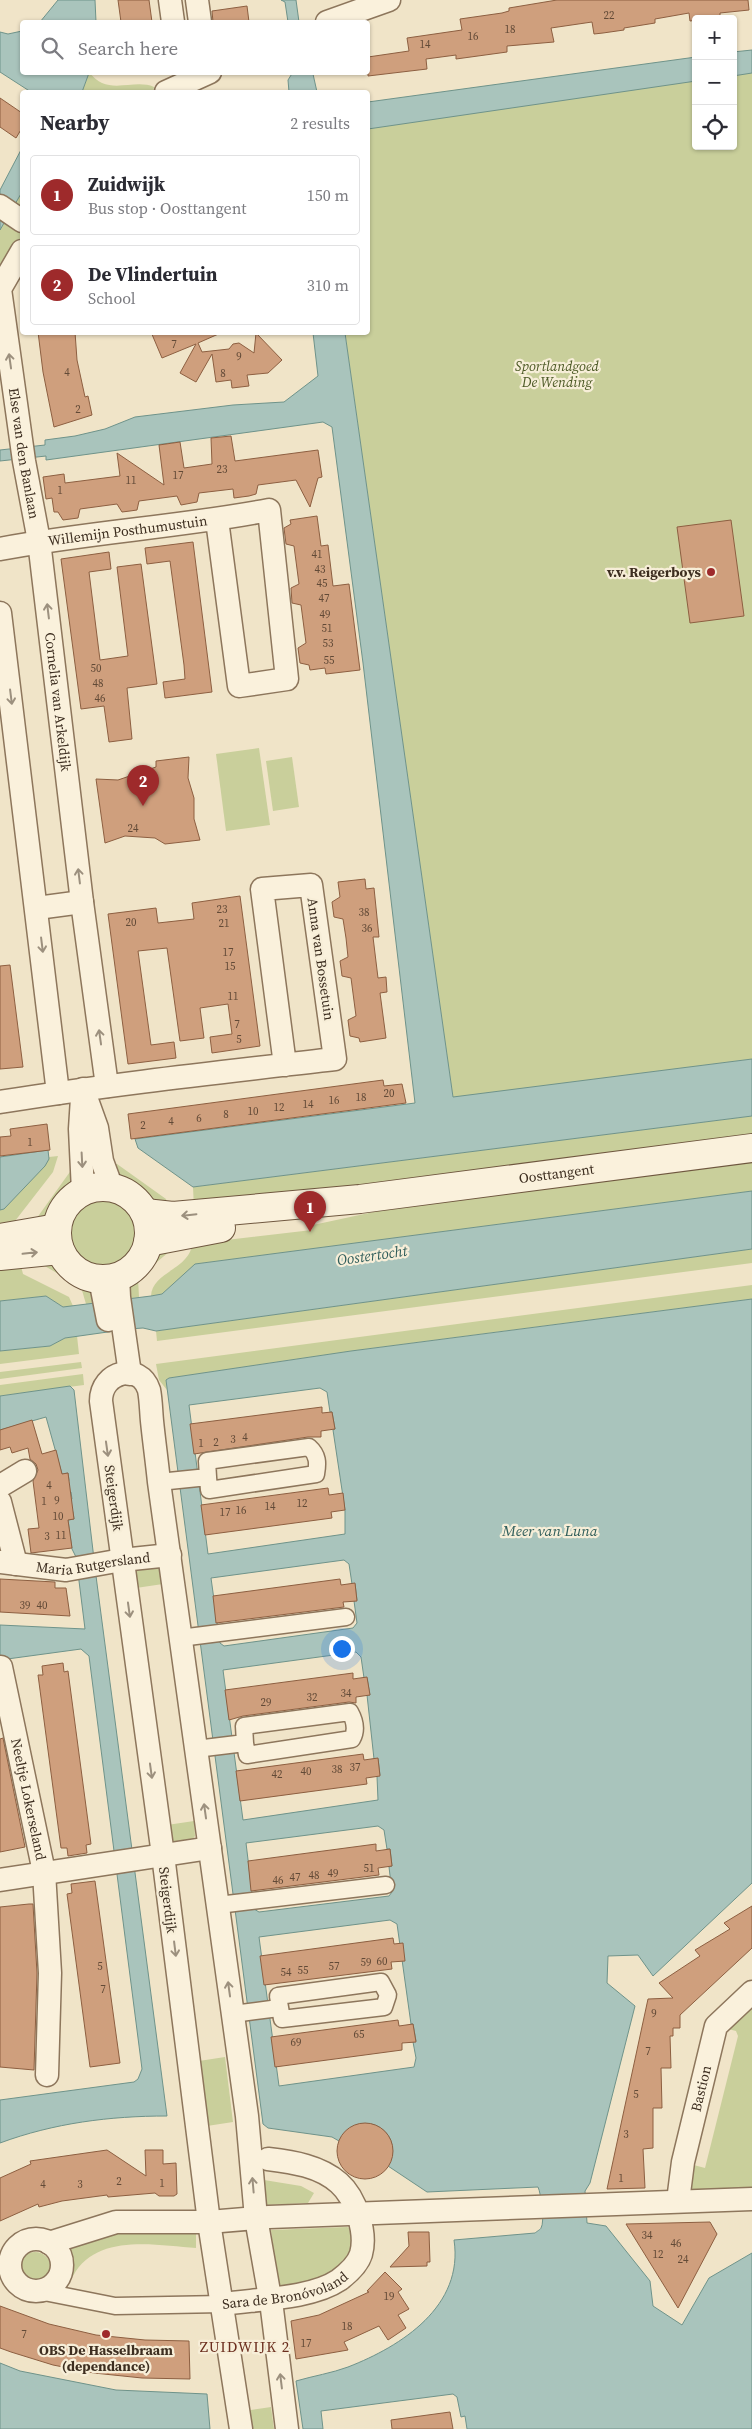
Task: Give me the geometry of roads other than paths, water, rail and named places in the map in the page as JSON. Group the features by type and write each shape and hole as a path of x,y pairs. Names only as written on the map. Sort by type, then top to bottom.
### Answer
{"main road":[{"name":"Oosttangent","path":"145,1213 173,1216 360,1199 752,1148"},
{"path":"97,1188 112,1188 131,1197 145,1213 149,1227 148,1242 144,1255 135,1267 110,1288 81,1274 69,1265 59,1239 63,1211 71,1200 83,1191 97,1188"},
{"name":"Oosttangent","path":"148,1242 264,1221 360,1199"},
{"path":"0,1238 59,1239"},
{"path":"0,1256 59,1239"}],"street":[{"path":"170,0 173,20"},
{"path":"197,0 200,20"},
{"path":"333,20 389,0"},
{"path":"178,85 208,78"},
{"name":"Else van den Banlaan","path":"20,255 0,290 23,453 39,541"},
{"name":"Willemijn Posthumustuin","path":"39,541 217,520 269,510 287,679 239,686 217,520"},
{"path":"0,549 39,541"},
{"name":"Cornelia van Arkeldijk","path":"39,541 82,902 107,1086"},
{"path":"0,614 58,1093"},
{"name":"Anna van Bossetuin","path":"107,1086 335,1059 311,885 262,889 284,1065"},
{"path":"37,908 82,902"},
{"path":"0,1102 107,1086"},
{"path":"83,1089 97,1128 102,1161 112,1188"},
{"path":"83,1089 80,1129 83,1191"},
{"path":"110,1288 122,1374 139,1377 148,1390 180,1638 247,2116 256,2218 270,2298 287,2429"},
{"name":"Steigerdijk","path":"122,1374 104,1385 101,1401 113,1562 152,1856 241,2429"},
{"path":"309,1447 314,1452 318,1462 316,1474 209,1490 208,1477 207,1461 309,1447"},
{"path":"0,1486 25,1471"},
{"path":"159,1482 208,1477"},
{"name":"Maria Rutgersland","path":"0,1502 8,1563 66,1570 170,1555"},
{"path":"180,1638 346,1617"},
{"name":"Neeltje Lokerseland","path":"1,1667 44,1872 50,1973 47,2075"},
{"path":"350,1712 354,1718 355,1732 352,1739 247,1755 245,1744 244,1726 350,1712"},
{"path":"196,1749 245,1744"},
{"name":"Neeltje Lokerseland","path":"0,1880 210,1848"},
{"path":"218,1905 386,1885"},
{"path":"381,1982 388,1995 384,2007 319,2015 282,2019 279,2008 278,1996 381,1982"},
{"name":"Bastion","path":"678,2201 683,2162 716,2026 752,1992"},
{"path":"233,2014 279,2008"},
{"name":"Sara de Bronóvoland","path":"268,2159 290,2161 325,2174 339,2183 349,2193 357,2214 362,2238 361,2255 354,2267 338,2281 318,2289 223,2304 116,2306 39,2291 30,2291 16,2282 10,2267 11,2258 20,2245 26,2241 42,2240 50,2243 116,2222 209,2222 256,2218 357,2214 541,2208 678,2201"},
{"path":"678,2201 752,2199"},
{"path":"39,2291 53,2285 62,2271 60,2255 50,2243"}],"water":[{"path":"58,0 95,0 96,20 42,20"},
{"path":"281,0 296,0 299,20 288,20 285,2"},
{"path":"20,31 20,75 88,75 83,90 28,90 0,72 0,32 8,34"},
{"path":"752,50 752,73 737,75 737,52"},
{"path":"692,58 692,82 370,129 370,102"},
{"path":"291,75 313,75 317,90 289,90 288,80"},
{"path":"20,152 20,195 0,230 0,190"},
{"path":"313,335 345,335 453,1097 752,1059 752,1116 193,1187 138,1148 135,1139 415,1103 363,663 332,427 323,422 46,460 46,456 0,461 0,450 45,445 45,440 105,429 135,417 233,405 284,402 318,376"},
{"path":"48,1150 49,1159 45,1166 4,1209 0,1210 0,1157"},
{"name":"Oostertocht","path":"752,1191 752,1249 156,1331 143,1328 129,1329 65,1338 50,1346 0,1351 0,1301 46,1296 63,1307 151,1296 162,1294 195,1264"},
{"name":"Meer van Luna","path":"752,1299 752,1883 653,1976 638,1955 608,1956 607,1983 635,2006 590,2183 585,2191 587,2223 606,2226 650,2281 653,2306 682,2325 709,2278 752,2253 752,2429 467,2429 465,2416 461,2417 457,2397 453,2394 321,2411 323,2429 303,2429 296,2381 342,2369 368,2358 389,2348 425,2320 439,2304 449,2285 455,2264 454,2240 535,2233 541,2228 543,2220 538,2187 427,2192 388,2166 392,2153 391,2142 386,2133 378,2126 358,2125 348,2130 339,2141 332,2137 268,2128 263,2124 166,1380 169,1378 351,1351","holes":["320,1388 327,1392 335,1429 333,1430 345,1510 345,1534 208,1554 189,1405","344,1560 349,1564 352,1584 355,1584 357,1600 354,1601 357,1623 353,1628 224,1646 220,1643 211,1578","356,1652 361,1657 364,1678 367,1678 370,1695 367,1695 374,1759 378,1759 380,1775 377,1776 378,1800 243,1820 223,1670","378,1826 384,1830 387,1849 390,1849 392,1866 389,1867 392,1892 389,1896 259,1912 254,1909 246,1843","390,1920 397,1924 411,2024 413,2024 416,2041 413,2042 416,2058 414,2067 279,2086 259,1937"]},
{"path":"70,1386 74,1390 96,1576 167,2116 124,2117 82,2122 41,2130 0,2143 0,2100 134,2082 138,2079 142,2069 89,1656 81,1649 0,1660 0,1625 85,1629 76,1557 72,1549 68,1520 74,1519 73,1512 66,1501 72,1499 71,1492 65,1493 69,1480 68,1473 62,1474 46,1417 0,1430 0,1396"},
{"path":"0,2363 20,2371 116,2390 207,2394 210,2429 0,2429"}],"place":[{"name":"v.v. Reigerboys","path":"711,572"},
{"name":"De Vlindertuin","path":"143,806"},
{"name":"Zuidwijk","path":"310,1232"},
{"name":"OBS De Hasselbraam (dependance)","path":"106,2334"}],"district":[{"name":"ZUIDWIJK 2","path":"245,2346"}],"park label":[{"name":"Sportlandgoed De Wending","path":"557,374"}]}
